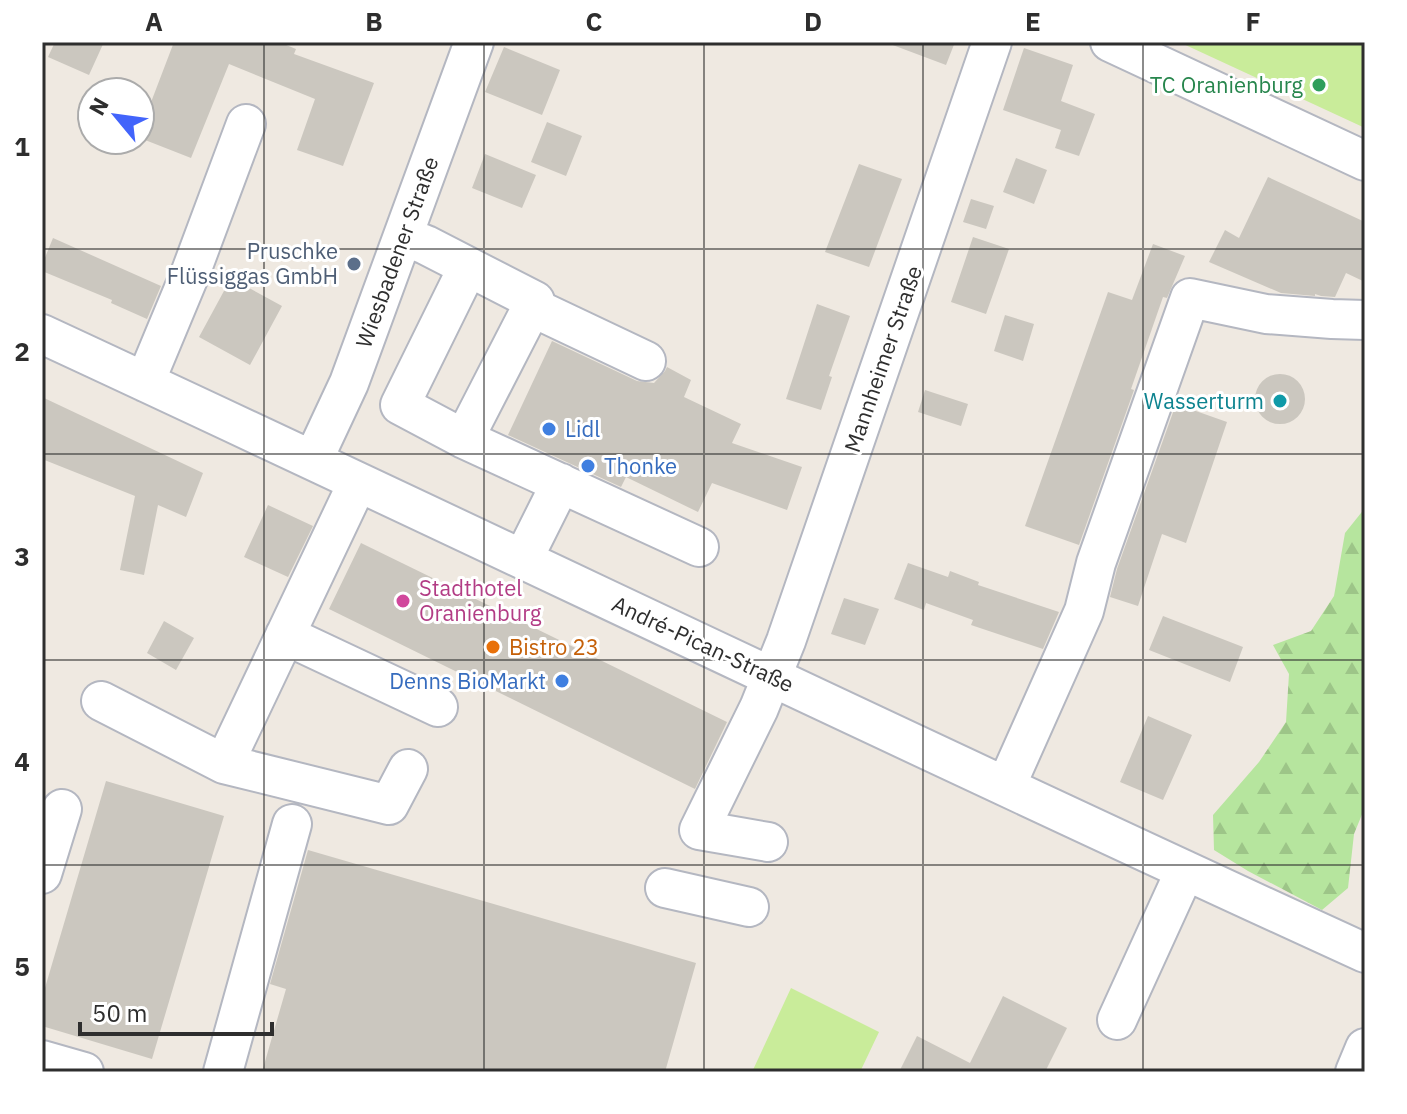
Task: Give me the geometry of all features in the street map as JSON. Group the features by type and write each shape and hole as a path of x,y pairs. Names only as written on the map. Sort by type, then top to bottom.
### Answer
{"street":[{"name":"Wiesbadener Straße","path":"313,460 349,383 474,42"},
{"name":"Mannheimer Straße","path":"768,842 699,830 772,676 992,42"},
{"path":"1110,42 1365,161"},
{"path":"145,382 190,274 246,124"},
{"path":"404,236 535,301 464,439"},
{"path":"468,267 400,405 464,439 699,547"},
{"path":"1006,786 1084,611 1096,563 1190,298 1266,314 1365,320"},
{"path":"532,307 646,361"},
{"name":"André-Pican-Straße","path":"42,334 1365,953"},
{"path":"224,764 358,482"},
{"path":"523,559 561,483"},
{"path":"285,635 438,707"},
{"path":"101,701 224,764 389,805 408,769"},
{"path":"42,874 62,809"},
{"path":"223,1072 292,824"},
{"path":"1117,1020 1185,871"},
{"path":"665,888 749,907"},
{"path":"1355,1072 1365,1048"},
{"path":"42,1060 84,1072"}],"green space":[{"name":"TC Oranienburg","path":"1179,42 1365,42 1365,128"},
{"path":"1365,508 1365,807 1354,834 1348,888 1322,910 1214,850 1213,815 1259,762 1286,722 1289,674 1273,645 1311,631 1334,596 1345,533"},
{"path":"791,988 879,1032 860,1072 752,1072"}],"building":[{"path":"55,42 104,42 89,75 48,57"},
{"path":"174,42 279,42 296,49 294,54 374,83 343,166 297,150 315,99 229,64 191,158 156,144 156,89"},
{"path":"891,42 955,42 946,65"},
{"path":"504,47 560,70 542,115 485,92"},
{"path":"1024,48 1073,65 1061,101 1095,114 1079,156 1055,148 1061,130 1003,110"},
{"path":"547,122 582,136 566,176 531,162"},
{"path":"485,154 536,175 522,208 472,188"},
{"path":"1016,158 1047,170 1034,204 1003,192"},
{"path":"859,164 902,179 869,267 825,252"},
{"path":"1268,177 1365,222 1365,282 1346,273 1335,297 1281,293 1209,262 1225,230 1239,238"},
{"path":"971,199 994,206 986,229 963,222"},
{"path":"973,237 1009,249 986,314 951,302"},
{"path":"53,238 161,286 147,319 111,303 112,300 42,271"},
{"path":"1153,244 1185,256 1167,298 1163,297 1079,545 1025,526 1108,292 1132,300"},
{"path":"231,278 282,306 250,365 199,337"},
{"path":"817,304 850,316 821,410 786,399"},
{"path":"1005,315 1034,324 1023,361 994,351"},
{"path":"552,341 637,381 654,383 667,367 691,380 684,397 741,424 732,443 802,467 787,510 712,483 698,512 626,477 621,487 508,435"},
{"name":"Wasserturm","path":"1280,374 1298,381 1305,399 1298,417 1280,424 1262,417 1255,399 1262,381"},
{"path":"925,390 968,404 961,426 918,412"},
{"path":"42,397 203,473 186,517 158,505 144,575 120,570 135,496 42,459"},
{"path":"1176,404 1227,422 1186,543 1162,534 1138,606 1110,597 1117,569"},
{"path":"268,505 313,526 288,577 244,557"},
{"path":"361,543 727,722 695,789 329,609"},
{"path":"908,563 948,577 950,571 979,582 978,585 1059,612 1043,649 971,625 973,620 926,603 924,610 894,599"},
{"path":"844,598 879,609 865,645 831,634"},
{"path":"1163,616 1243,647 1230,682 1149,650"},
{"path":"164,621 194,638 176,670 147,653"},
{"path":"1148,716 1192,735 1163,800 1120,782"},
{"path":"106,781 224,816 152,1059 42,1026 42,998"},
{"path":"308,850 696,963 665,1072 262,1072 286,989 270,984"},
{"path":"1003,996 1067,1028 1045,1072 899,1072 917,1036 970,1063"}],"place":[{"name":"TC Oranienburg","path":"1319,85"},
{"name":"Pruschke Flüssiggas GmbH","path":"354,264"},
{"name":"Wasserturm","path":"1280,401"},
{"name":"Lidl","path":"549,429"},
{"name":"Thonke","path":"588,466"},
{"name":"Stadthotel Oranienburg","path":"403,601"},
{"name":"Bistro 23","path":"493,647"},
{"name":"Denns BioMarkt","path":"562,681"}]}
